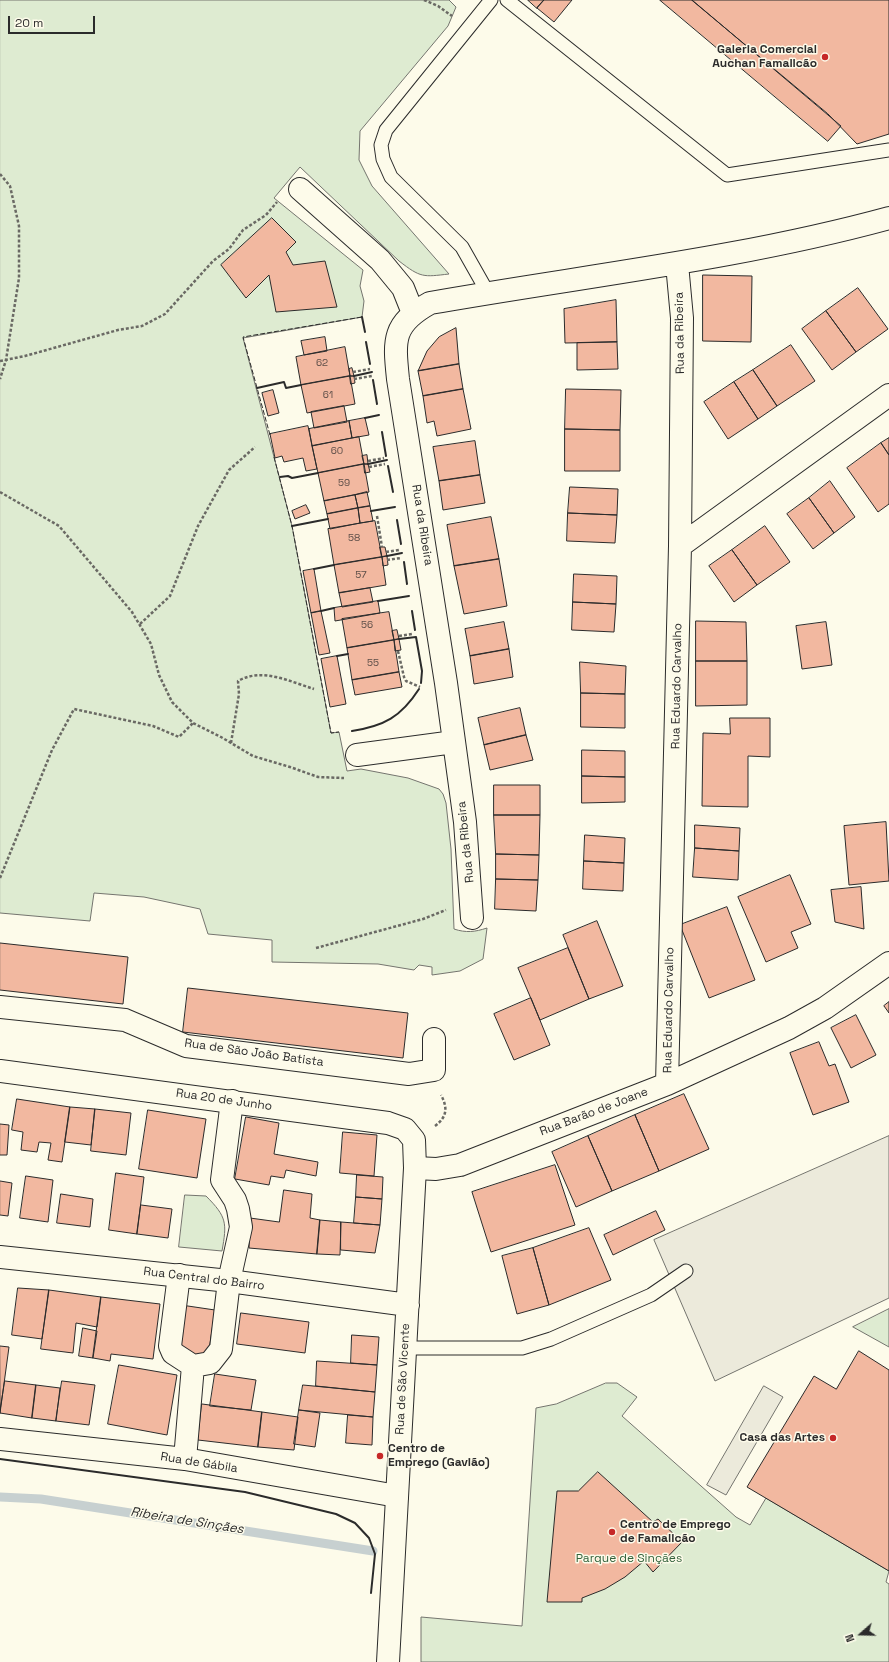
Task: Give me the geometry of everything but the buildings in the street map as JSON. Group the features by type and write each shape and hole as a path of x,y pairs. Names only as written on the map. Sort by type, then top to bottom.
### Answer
{"street":[{"path":"300,189 380,260 403,288 413,312"},
{"name":"Rua da Ribeira","path":"472,909 465,822 434,598 398,379 396,353 399,332 413,312 430,303 677,264 841,231 889,218"},
{"name":"Rua da Ribeira","path":"677,264 682,318 680,546"},
{"path":"680,546 889,395"},
{"name":"Rua Eduardo Carvalho","path":"667,1084 680,546"},
{"path":"356,755 454,742"},
{"name":"Rua Barão de Joane","path":"415,1168 436,1168 460,1165 667,1084 789,1028 825,1008 889,963"},
{"name":"Rua de São João Batista","path":"0,1007 125,1020 186,1046 409,1074 434,1070"},
{"path":"434,1039 434,1070"},
{"name":"Rua 20 de Junho","path":"0,1071 388,1123 405,1129 414,1140"},
{"path":"179,1275 170,1346 173,1354 193,1366 210,1363 221,1349 229,1281 241,1227 235,1200 222,1180 232,1101"},
{"path":"414,1140 415,1168"},
{"name":"Rua de São Vicente","path":"388,1662 415,1168"},
{"name":"Rua Central do Bairro","path":"0,1257 179,1275 408,1305"},
{"path":"185,1459 193,1366"},
{"name":"Rua de Gábila","path":"0,1439 185,1459 397,1496"}],"lane":[{"path":"488,293 462,247 391,177 383,159 381,145 386,130 491,0"},
{"path":"508,0 727,175 889,150"},
{"path":"405,1348 522,1348 551,1339 651,1295 686,1271"}],"path":[{"path":"424,0 438,6 468,28"},
{"path":"0,174 10,186 19,226 19,278 6,360 0,379"},
{"path":"0,361 25,356 118,330 142,326 165,314 213,261 229,249 243,230 266,215 278,202 300,189"},
{"path":"353,372 368,369"},
{"path":"354,379 370,376"},
{"path":"139,624 170,596 198,526 229,470 255,447"},
{"path":"368,461 383,458"},
{"path":"369,467 384,464"},
{"path":"0,492 59,526 132,612 151,644 159,675 172,702 192,723 253,756 318,777 352,779"},
{"path":"377,516 382,547"},
{"path":"386,552 397,550"},
{"path":"387,560 399,559"},
{"path":"398,636 407,635"},
{"path":"398,650 406,681 420,687"},
{"path":"231,743 239,694 238,681 245,677 267,674 314,689"},
{"path":"0,878 28,813 52,750 74,709 153,726 179,737 192,723"},
{"path":"316,948 423,919 472,909"},
{"path":"414,1140 441,1122 446,1114 446,1104 434,1070"}],"green space":[{"path":"0,0 449,0 456,7 448,26 360,131 359,160 372,186 449,274 428,276 412,271 406,267 300,167 274,198 363,270 360,286 364,301 362,317 243,338 292,526 331,733 339,732 347,771 361,769 408,778 439,789 443,794 446,803 451,849 454,929 470,932 487,928 483,959 460,971 432,975 432,967 419,965 414,970 378,964 272,962 272,940 208,934 200,909 144,897 94,893 90,921 0,913"},
{"path":"185,1195 206,1196 222,1215 225,1234 222,1251 179,1247"},
{"path":"889,1309 889,1347 853,1327"},
{"name":"Parque de Sinçães","path":"606,1383 617,1383 637,1397 622,1416 736,1517 750,1525 766,1498 889,1571 886,1582 889,1584 889,1662 421,1662 421,1617 522,1626 536,1408 556,1404"}],"shaded area":[{"path":"889,1136 889,1298 715,1381 654,1240"},
{"path":"764,1386 783,1397 726,1495 707,1485"}],"waterway":[{"name":"Ribeira de Sinçães","path":"0,1497 41,1499 373,1551"}],"fence":[{"path":"270,435 243,337 362,317"},
{"path":"274,457 292,526 331,733 339,732"}],"wall":[{"path":"362,317 365,332"},
{"path":"366,342 370,364"},
{"path":"354,376 372,372"},
{"path":"373,380 377,404"},
{"path":"257,388 284,382 286,388 301,385"},
{"path":"365,418 379,415"},
{"path":"382,432 386,456"},
{"path":"368,464 387,460"},
{"path":"388,466 393,492"},
{"path":"280,477 288,476 292,478 318,473"},
{"path":"371,511 395,507"},
{"path":"292,526 328,519"},
{"path":"397,520 401,544"},
{"path":"387,556 402,553"},
{"path":"404,562 407,584"},
{"path":"314,569 334,565"},
{"path":"378,601 409,596"},
{"path":"321,611 334,608"},
{"path":"412,611 415,630"},
{"path":"399,639 416,637 422,671 421,683"},
{"path":"337,656 348,654"},
{"path":"352,731 383,723 391,719 405,707 419,689"},
{"path":"0,1459 245,1492 336,1514 355,1523 369,1538 375,1554 371,1593"}],"place":[{"name":"Galeria Comercial Auchan Famalicão","path":"825,57"},
{"name":"Casa das Artes","path":"833,1438"},
{"name":"Centro de Emprego (Gavião)","path":"380,1456"},
{"name":"Centro de Emprego de Famalicão","path":"612,1532"}]}
